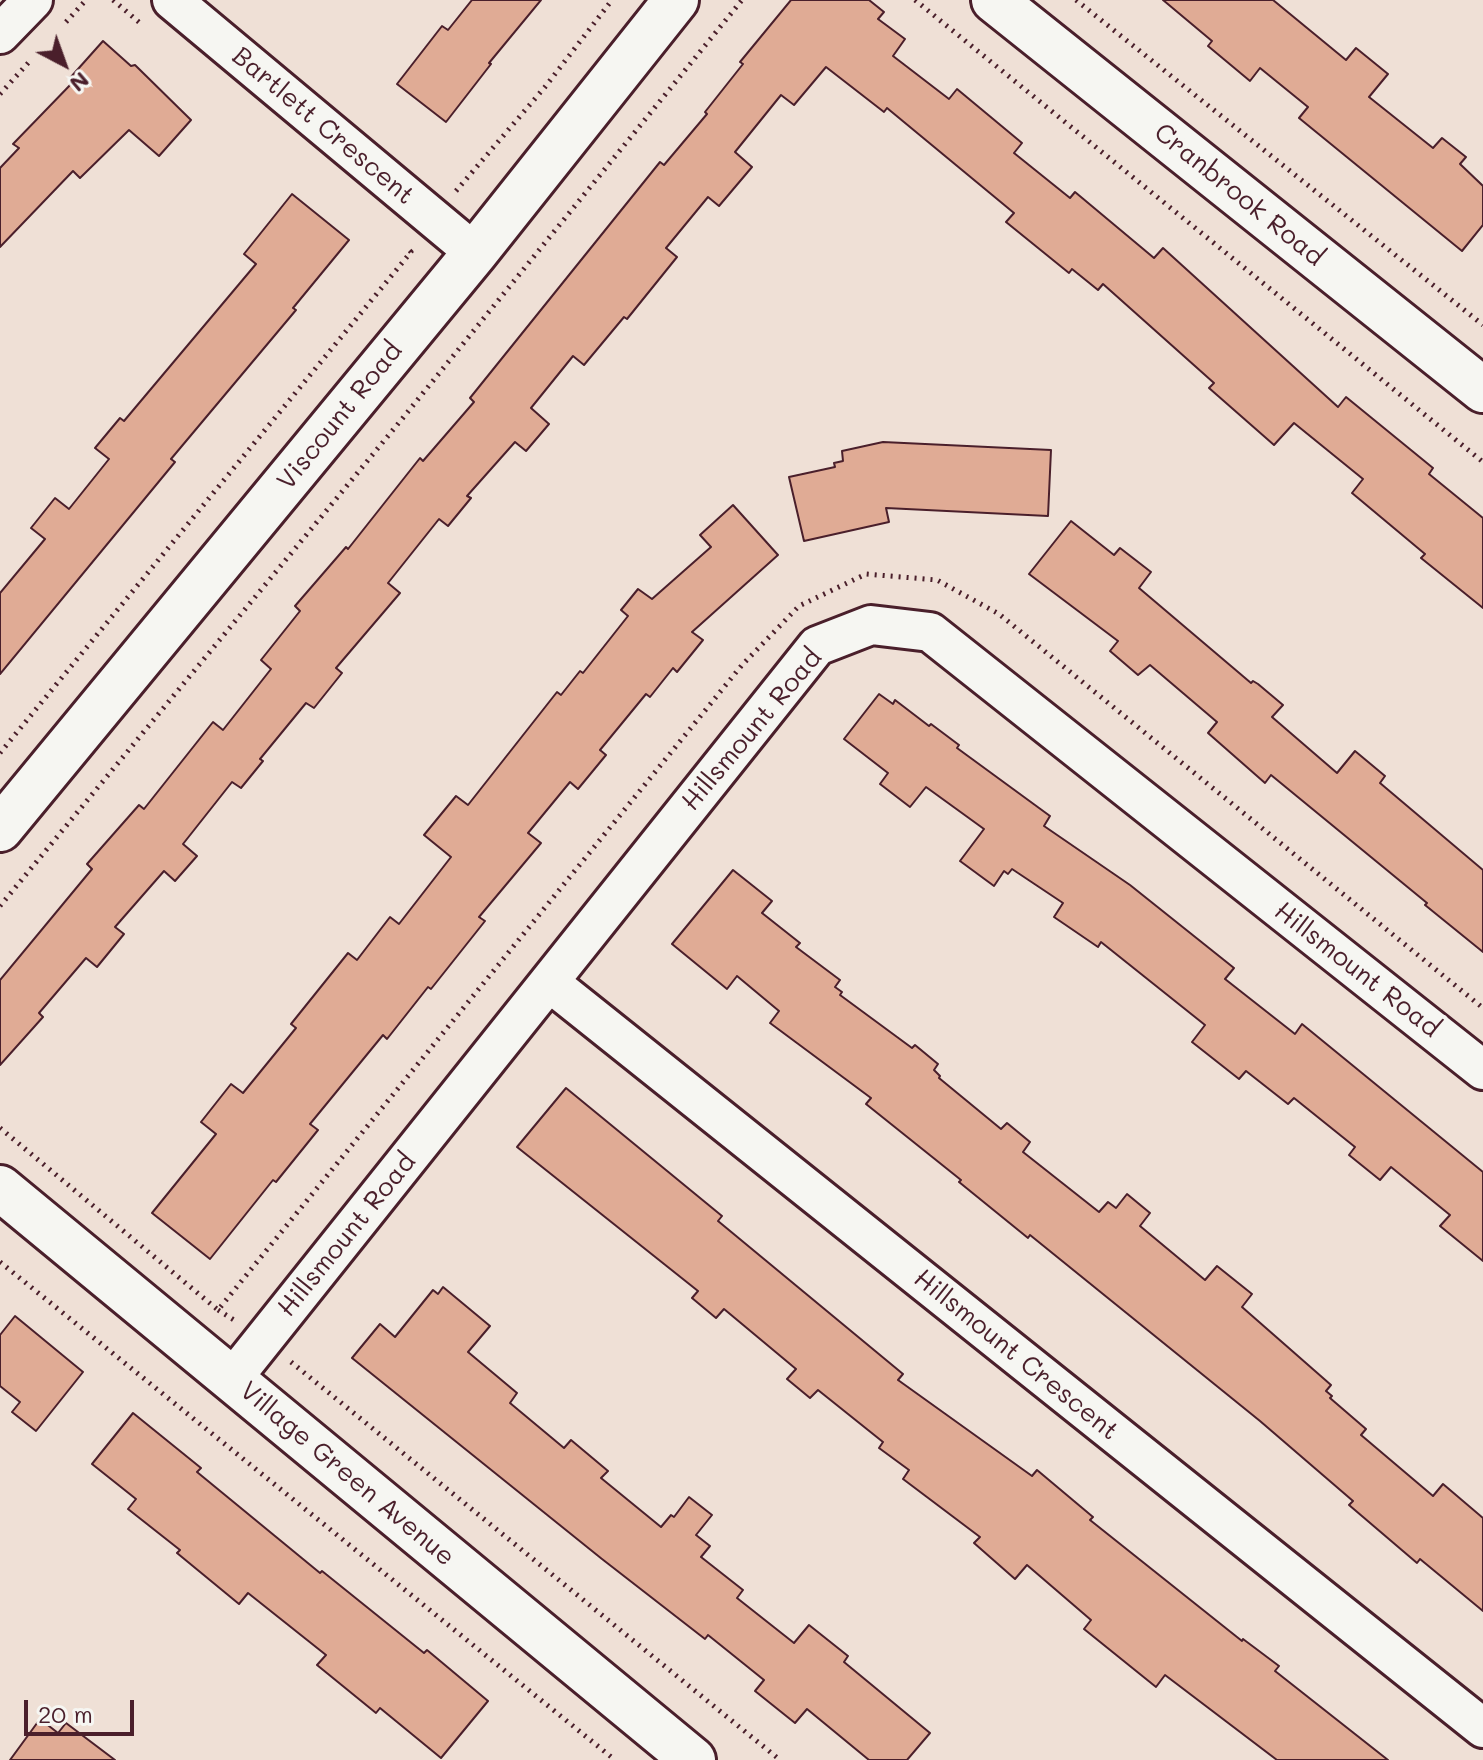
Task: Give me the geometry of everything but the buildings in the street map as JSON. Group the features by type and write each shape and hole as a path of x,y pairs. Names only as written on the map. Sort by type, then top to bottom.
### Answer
{"street":[{"path":"0,34 33,0"},
{"name":"Bartlett Crescent","path":"172,0 475,253"},
{"name":"Viscount Road","path":"0,829 475,253 676,0"},
{"name":"Cranbrook Road","path":"994,0 1483,390"},
{"name":"Hillsmount Road","path":"232,1379 817,646 871,625 930,632 1483,1070"},
{"name":"Hillsmount Crescent","path":"549,982 1483,1728"},
{"name":"Village Green Avenue","path":"0,1188 693,1760"}],"path":[{"path":"113,0 149,30"},
{"path":"0,753 411,252 460,186 545,87 612,0"},
{"path":"0,906 402,419 742,0"},
{"path":"915,0 1483,462"},
{"path":"1076,0 1483,325"},
{"path":"400,242 411,252"},
{"path":"218,1310 742,665 799,606 866,574 937,580 999,614 1483,1008"},
{"path":"0,1128 218,1310 264,1340 780,1760"},
{"path":"0,1262 615,1760"}]}
